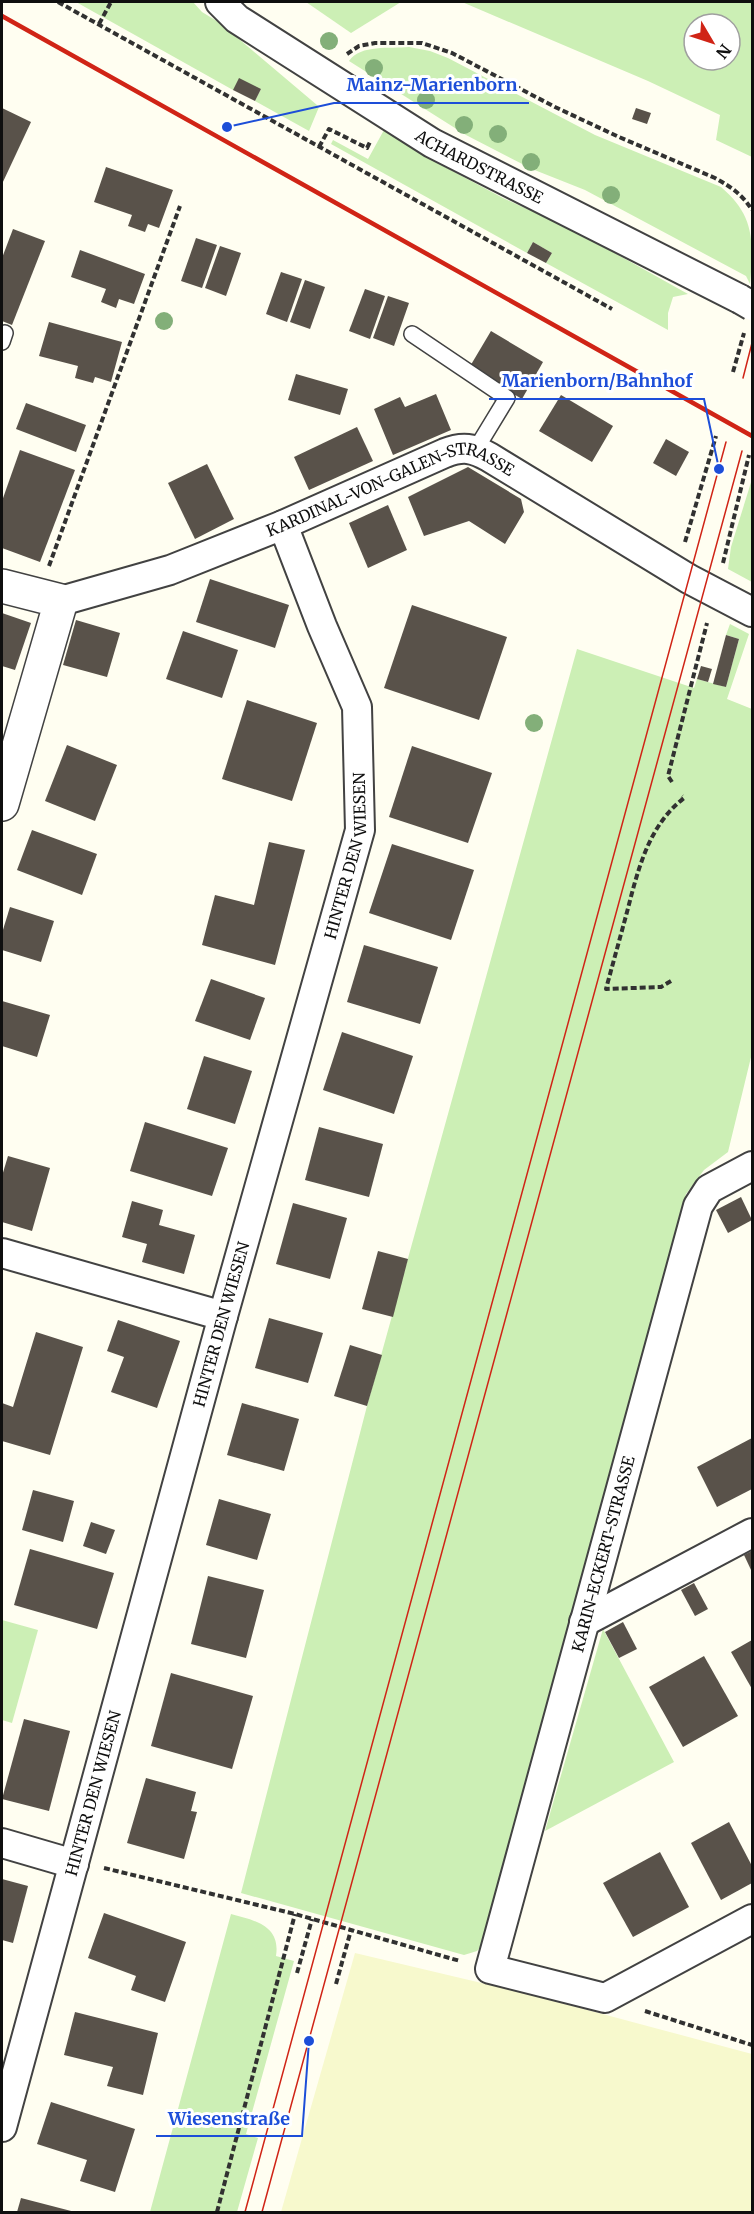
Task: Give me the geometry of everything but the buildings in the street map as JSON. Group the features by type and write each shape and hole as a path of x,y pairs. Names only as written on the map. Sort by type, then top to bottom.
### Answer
{"street":[{"name":"ACHARDSTRASSE","path":"220,2 237,19 432,143 746,303"},
{"name":"KARDINAL-VON-GALEN-STRASSE","path":"2,586 50,598 170,570 283,525 455,449 476,449 682,575 718,581 753,612"},
{"name":"HINTER DEN WIESEN","path":"2,2127 223,1317 360,830 357,707 322,626 283,525"},
{"path":"2,804 50,598"},
{"name":"KARIN-ECKERT-STRASSE","path":"490,1969 698,1206 710,1189 753,1167"},
{"path":"2,1253 223,1317"},
{"path":"584,1622 753,1533"},
{"path":"2,1843 74,1864"},
{"path":"490,1969 605,1998 753,1919"}],"lane":[{"path":"412,334 507,398 476,449"}],"path":[{"path":"58,2 612,309"},
{"path":"99,24 111,2"},
{"path":"327,76 348,53 359,46 402,41 422,43 452,53 618,137 715,178 745,198 753,210"},
{"path":"319,147 323,139"},
{"path":"50,598 180,206"},
{"path":"734,372 739,353"},
{"path":"694,513 716,436"},
{"path":"672,782 668,776 749,455"},
{"path":"670,981 662,987 606,989 642,855 660,822 671,808 684,798 682,796"},
{"path":"74,1864 101,1867 295,1914 490,1969"},
{"path":"217,2212 295,1914"},
{"path":"297,1973 312,1919"},
{"path":"336,1984 351,1930"},
{"path":"605,1998 753,2045"}],"green space":[{"path":"76,2 193,2 202,12 220,23 319,107 309,131 255,101 261,89 233,90"},
{"path":"306,2 401,2 351,33"},
{"path":"462,2 752,2 752,157 716,140 720,115 648,81"},
{"path":"409,47 430,51 448,58 595,135 721,187 732,197 746,218 752,254 750,284 746,276 585,190 532,169 466,135 349,61 354,56 368,50"},
{"path":"384,130 443,166 503,198 577,232 688,294 673,297 668,313 668,330 546,263 552,253 533,242 527,253 331,144 333,140 368,159"},
{"path":"752,479 752,582 728,569 731,547"},
{"path":"730,624 749,634 727,699 752,709 752,1053 728,1152 704,1170 686,1194 490,1936 477,1951 464,1955 241,1893 367,1406 577,649 694,688 697,679 726,687 739,639 726,635"},
{"path":"2,1620 38,1630 12,1723 2,1720"},
{"path":"603,1629 674,1762 545,1831"},
{"path":"231,1914 264,1926 274,1937 276,1956 294,1961 246,2134 258,2138 237,2212 150,2212"},
{"path":"355,1953 524,1993 752,2054 752,2212 281,2212"}],"tram line":[{"path":"743,378 752,343"},
{"path":"245,2212 726,442"},
{"path":"262,2212 742,451"}],"railway":[{"path":"2,16 752,436"}],"place":[{"name":"Mainz-Marienborn","path":"227,127"},
{"name":"Marienborn/Bahnhof","path":"719,469"},
{"name":"Wiesenstraße","path":"309,2041"}]}
